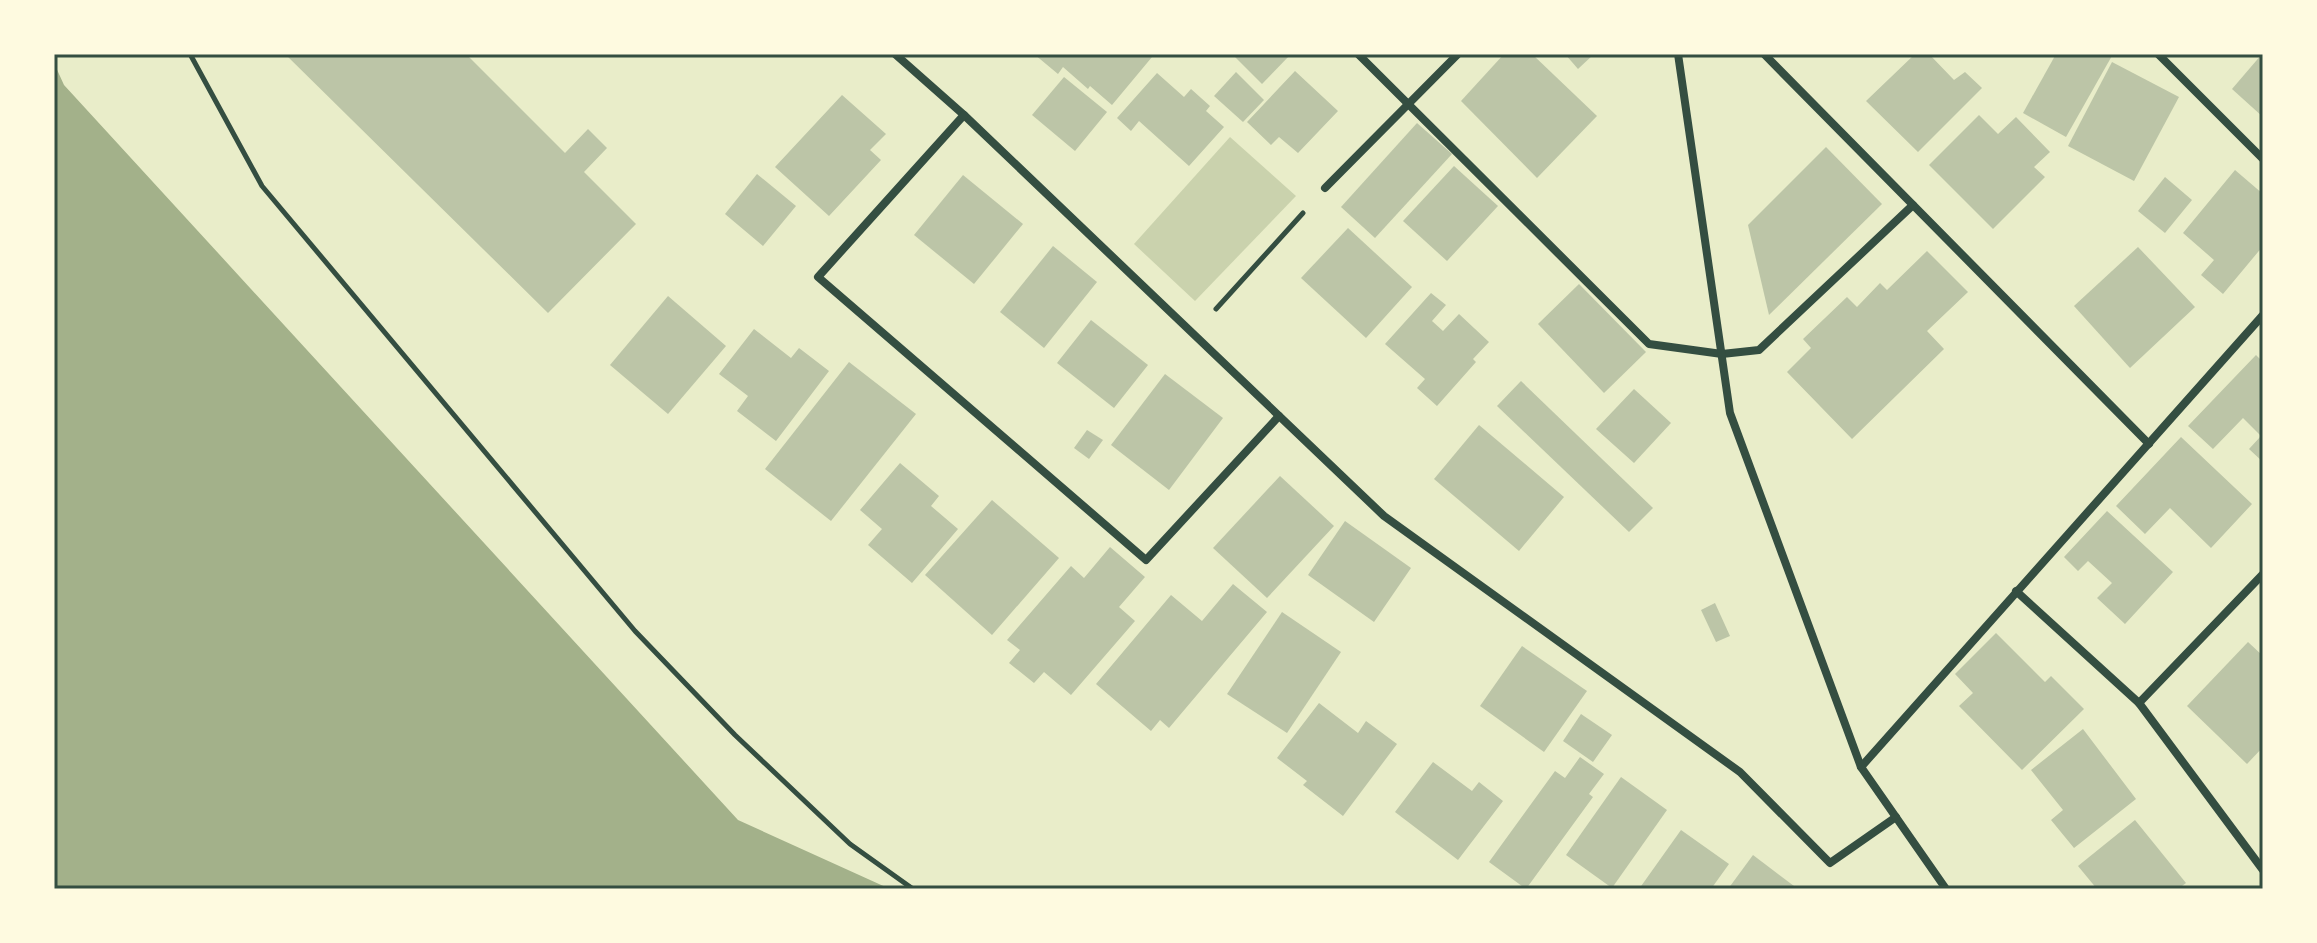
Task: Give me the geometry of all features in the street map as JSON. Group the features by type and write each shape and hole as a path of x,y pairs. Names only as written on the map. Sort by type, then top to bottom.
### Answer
{"street":[{"path":"895,54 964,115 1384,516 1740,772 1830,863 1896,817"},
{"path":"1358,54 1649,344 1722,354 1759,350 1913,205"},
{"path":"1325,188 1458,54"},
{"path":"1678,54 1730,413 1861,767 1946,889"},
{"path":"1764,54 2149,444"},
{"path":"2158,54 2263,159"},
{"path":"964,115 818,277 1146,560 1279,416"},
{"path":"1861,767 2263,315"},
{"path":"2139,703 2263,574"},
{"path":"2016,591 2139,703 2263,870"}],"path":[{"path":"190,54 262,186 635,631 735,735 850,844 913,889"},
{"path":"1192,334 1325,188"}],"shaded area":[{"path":"54,63 64,85 738,820 890,889 54,889"},
{"path":"1230,137 1296,196 1195,301 1134,244"}],"building":[{"path":"285,54 466,54 565,153 588,129 607,148 584,172 636,224 548,313"},
{"path":"1034,54 1149,54 1152,57 1112,105 1063,67 1058,74"},
{"path":"1232,54 1291,54 1262,84"},
{"path":"1504,54 1532,54 1597,116 1537,178 1461,101"},
{"path":"1565,54 1594,54 1578,69"},
{"path":"1915,54 1929,54 1954,80 1965,72 1982,88 1918,152 1866,101"},
{"path":"2056,54 2113,54 2066,137 2023,113"},
{"path":"2263,54 2263,117 2232,89"},
{"path":"2112,62 2179,97 2134,181 2068,146"},
{"path":"1295,71 1338,111 1298,153 1279,137 1271,145 1247,122"},
{"path":"1236,72 1264,100 1243,122 1214,96"},
{"path":"1157,73 1184,97 1191,89 1210,106 1206,111 1224,127 1189,166 1139,121 1131,131 1117,118"},
{"path":"1064,77 1107,112 1075,151 1032,115"},
{"path":"842,95 886,134 870,150 881,160 829,216 775,167"},
{"path":"1979,115 1998,134 2016,117 2050,152 2034,167 2045,177 1993,229 1929,165"},
{"path":"1417,123 1452,154 1375,238 1341,207"},
{"path":"1826,147 1882,204 1769,315 1748,225"},
{"path":"1454,166 1498,206 1447,261 1403,221"},
{"path":"2235,170 2263,194 2263,246 2223,294 2201,275 2214,260 2183,233"},
{"path":"757,174 796,206 763,246 725,214"},
{"path":"963,175 1023,224 974,284 914,235"},
{"path":"2165,177 2192,200 2165,233 2138,211"},
{"path":"1348,228 1412,287 1366,338 1301,278"},
{"path":"1053,246 1097,282 1044,348 1000,312"},
{"path":"2138,247 2195,307 2130,368 2074,306"},
{"path":"1927,251 1968,292 1927,331 1944,349 1852,439 1787,372 1811,348 1803,339 1847,297 1857,307 1880,283 1887,290"},
{"path":"1579,284 1646,352 1604,393 1538,324"},
{"path":"1431,293 1446,305 1432,321 1443,331 1459,314 1489,342 1473,359 1476,362 1437,406 1417,388 1425,379 1385,344"},
{"path":"668,296 726,346 668,414 610,365"},
{"path":"1091,320 1148,365 1114,408 1057,363"},
{"path":"754,329 791,358 799,348 829,371 776,441 737,411 748,396 719,374"},
{"path":"2256,355 2263,362 2263,462 2249,449 2261,436 2243,418 2213,449 2188,426"},
{"path":"849,362 916,414 831,521 765,469"},
{"path":"1165,374 1223,418 1169,490 1111,445"},
{"path":"1521,381 1653,508 1629,532 1497,406"},
{"path":"1634,389 1671,423 1634,463 1596,429"},
{"path":"1479,425 1564,497 1519,551 1434,479"},
{"path":"1087,430 1103,440 1089,459 1074,448"},
{"path":"2181,437 2252,504 2211,548 2170,508 2145,534 2116,506"},
{"path":"900,463 939,496 931,506 958,529 912,583 868,545 882,529 860,510"},
{"path":"1280,476 1334,526 1267,598 1213,548"},
{"path":"992,500 1059,558 992,635 925,575"},
{"path":"2107,511 2173,572 2125,624 2097,598 2112,583 2088,561 2078,571 2064,557"},
{"path":"1345,521 1411,568 1374,622 1308,575"},
{"path":"1110,547 1145,577 1119,607 1135,621 1071,695 1044,672 1034,683 1009,663 1020,650 1007,640 1071,566 1084,578"},
{"path":"1233,584 1267,612 1169,728 1160,720 1151,731 1096,684 1171,595 1202,621"},
{"path":"1715,603 1730,636 1716,642 1701,610"},
{"path":"1282,612 1341,652 1287,733 1227,694"},
{"path":"1996,633 2045,682 2051,676 2084,709 2022,770 1959,706 1973,693 1955,674"},
{"path":"2248,642 2263,656 2263,747 2247,764 2187,706"},
{"path":"1522,646 1587,691 1544,752 1480,706"},
{"path":"1319,703 1358,733 1366,721 1397,744 1343,816 1303,785 1307,781 1277,758"},
{"path":"1581,714 1612,735 1593,762 1563,741"},
{"path":"2083,729 2136,799 2074,848 2051,820 2063,810 2031,770"},
{"path":"1580,757 1604,774 1589,794 1593,797 1526,889 1489,862 1555,771 1565,778"},
{"path":"1433,762 1472,791 1479,782 1503,801 1458,860 1395,812"},
{"path":"1621,777 1667,810 1612,888 1566,855"},
{"path":"2135,820 2186,883 2178,889 2097,889 2078,866"},
{"path":"1681,830 1729,864 1711,889 1639,889"},
{"path":"1753,855 1798,889 1728,889"}]}
